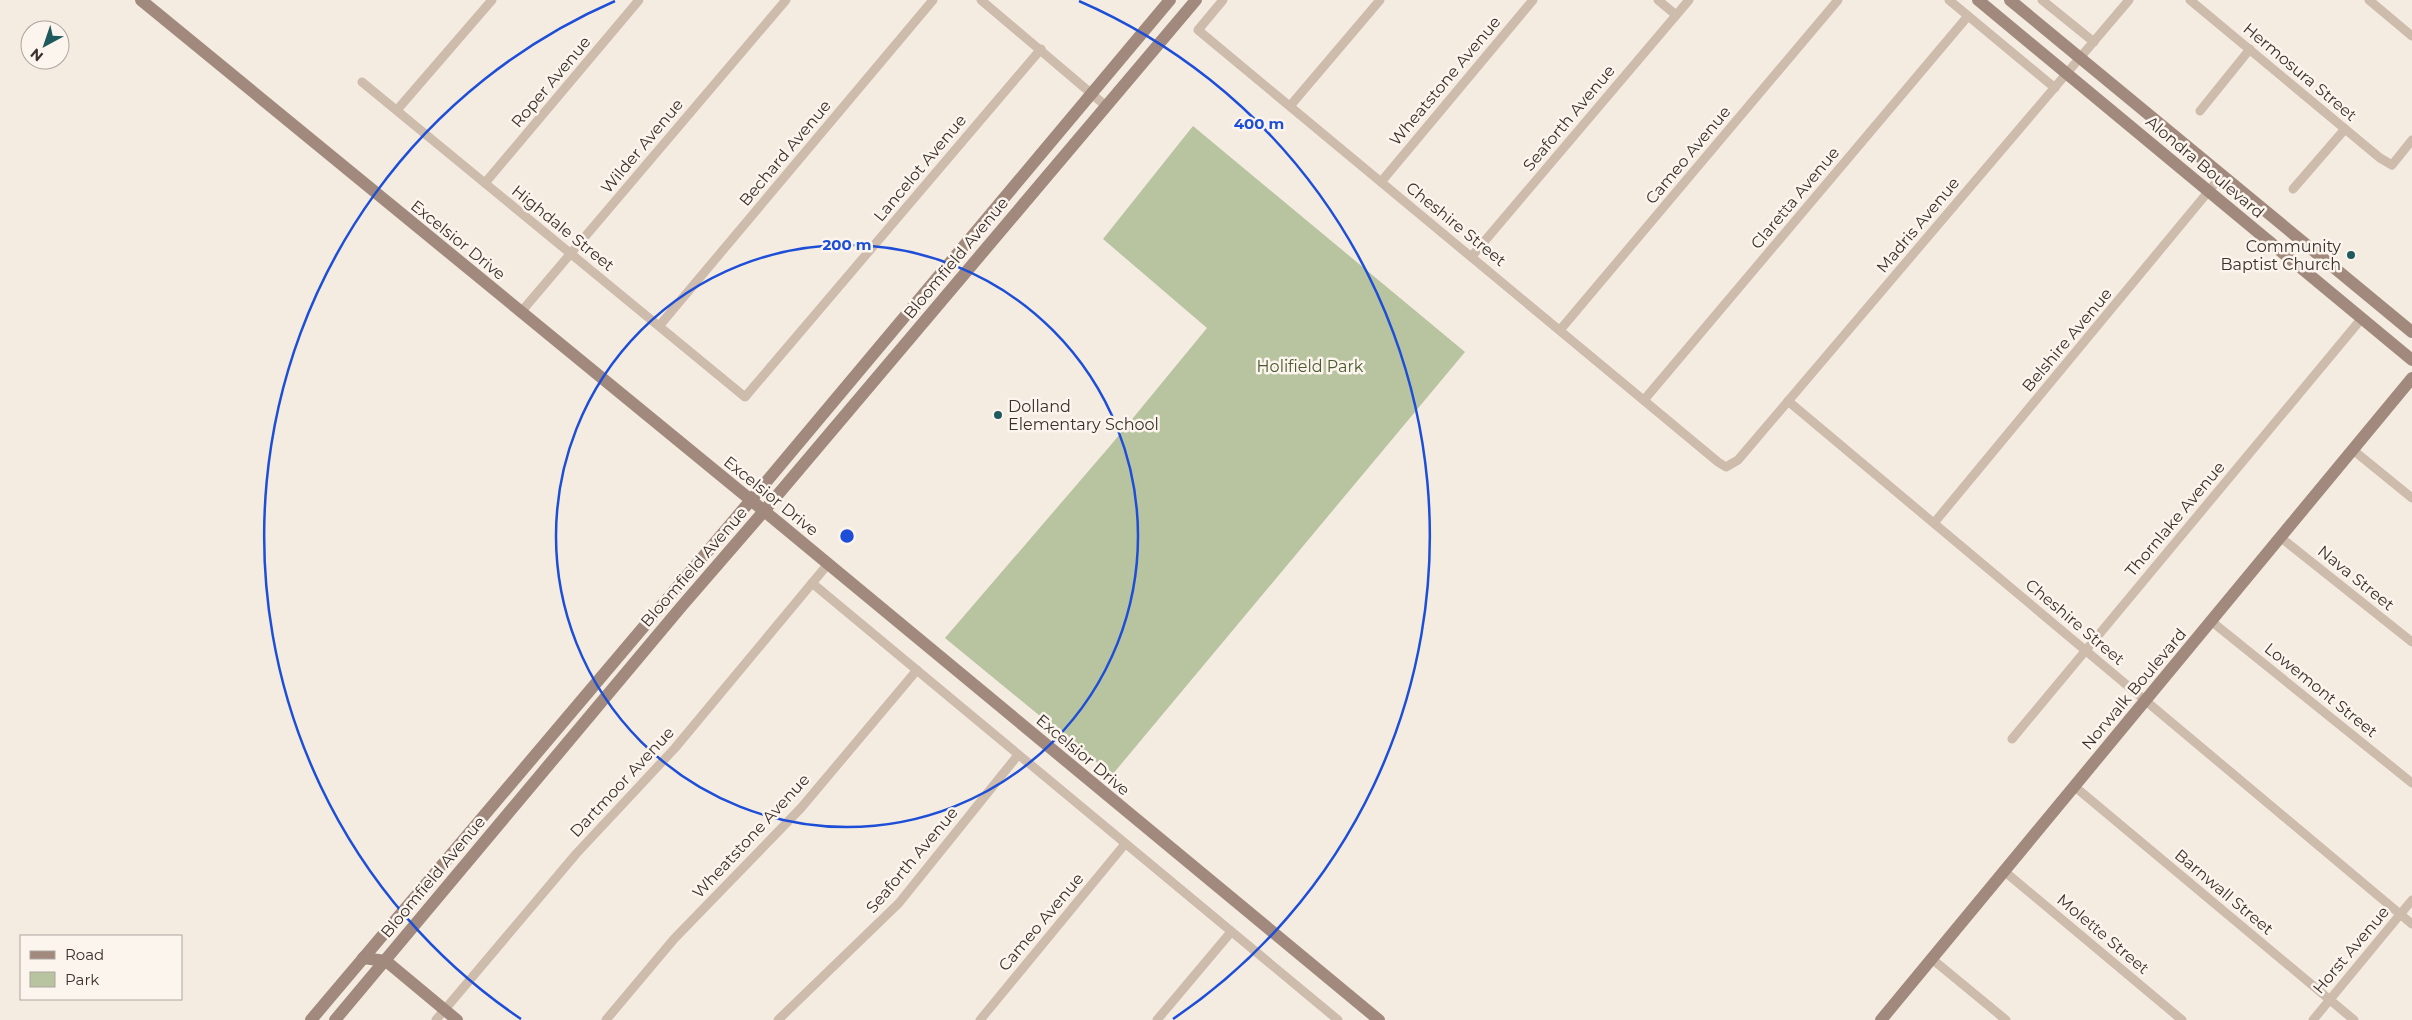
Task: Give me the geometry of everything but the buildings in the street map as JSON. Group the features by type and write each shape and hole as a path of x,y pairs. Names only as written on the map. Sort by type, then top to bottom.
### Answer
{"main road":[{"name":"Excelsior Drive","path":"141,0 751,500 1379,1020"},
{"name":"Bloomfield Avenue","path":"311,1020 751,500 1170,0"},
{"name":"Bloomfield Avenue","path":"335,1020 681,606 764,511 1196,0"},
{"name":"Alondra Boulevard","path":"1978,0 2412,360"},
{"name":"Alondra Boulevard","path":"2010,0 2412,332"},
{"name":"Norwalk Boulevard","path":"1881,1020 2412,378"},
{"path":"412,899 420,902 434,902"},
{"path":"412,899 418,921"},
{"path":"383,936 382,948 386,961"},
{"path":"363,958 386,961 457,1020"}],"street":[{"path":"396,110 492,0"},
{"name":"Roper Avenue","path":"486,183 639,0"},
{"name":"Wilder Avenue","path":"521,312 786,0"},
{"name":"Bechard Avenue","path":"660,325 933,0"},
{"path":"981,0 1106,106"},
{"name":"Cheshire Street","path":"1223,0 1198,30 1726,467"},
{"path":"1290,106 1380,0"},
{"name":"Wheatstone Avenue","path":"1381,182 1533,0"},
{"path":"1658,0 1676,15"},
{"name":"Seaforth Avenue","path":"1472,256 1689,0"},
{"name":"Cameo Avenue","path":"1560,330 1838,0"},
{"path":"1949,0 2055,88"},
{"path":"2042,0 2094,42"},
{"name":"Madris Avenue","path":"1726,467 1738,460 2129,0"},
{"name":"Hermosura Street","path":"2190,0 2380,158 2392,165 2412,140"},
{"path":"2369,0 2412,36"},
{"name":"Claretta Avenue","path":"1644,400 1968,16"},
{"name":"Lancelot Avenue","path":"745,397 1041,49"},
{"path":"2200,111 2250,50"},
{"name":"Highdale Street","path":"362,82 570,254 660,325 745,397"},
{"path":"2293,189 2345,129"},
{"name":"Belshire Avenue","path":"1934,524 2222,175"},
{"name":"Thornlake Avenue","path":"2012,739 2362,318"},
{"name":"Cheshire Street","path":"1788,401 2412,924"},
{"path":"2352,450 2412,498"},
{"name":"Nava Street","path":"2280,537 2412,642"},
{"name":"Dartmoor Avenue","path":"436,1020 576,854 675,748 828,564"},
{"path":"812,583 1336,1019"},
{"name":"Lowemont Street","path":"2211,621 2412,784"},
{"name":"Wheatstone Avenue","path":"606,1020 674,939 801,808 917,670"},
{"name":"Seaforth Avenue","path":"778,1020 900,903 1018,755"},
{"name":"Barnwall Street","path":"2074,786 2354,1020"},
{"name":"Cameo Avenue","path":"980,1020 1125,844"},
{"name":"Molette Street","path":"2004,871 2182,1020"},
{"name":"Horst Avenue","path":"2313,1020 2412,900"},
{"path":"1157,1020 1231,932"},
{"path":"1932,959 2006,1020"}],"green space":[{"name":"Holifield Park","path":"1193,126 1465,352 1112,775 945,638 1110,446 1207,328 1103,239"}],"place":[{"name":"Community Baptist Church","path":"2351,255"},
{"name":"Dolland Elementary School","path":"998,415"}]}
